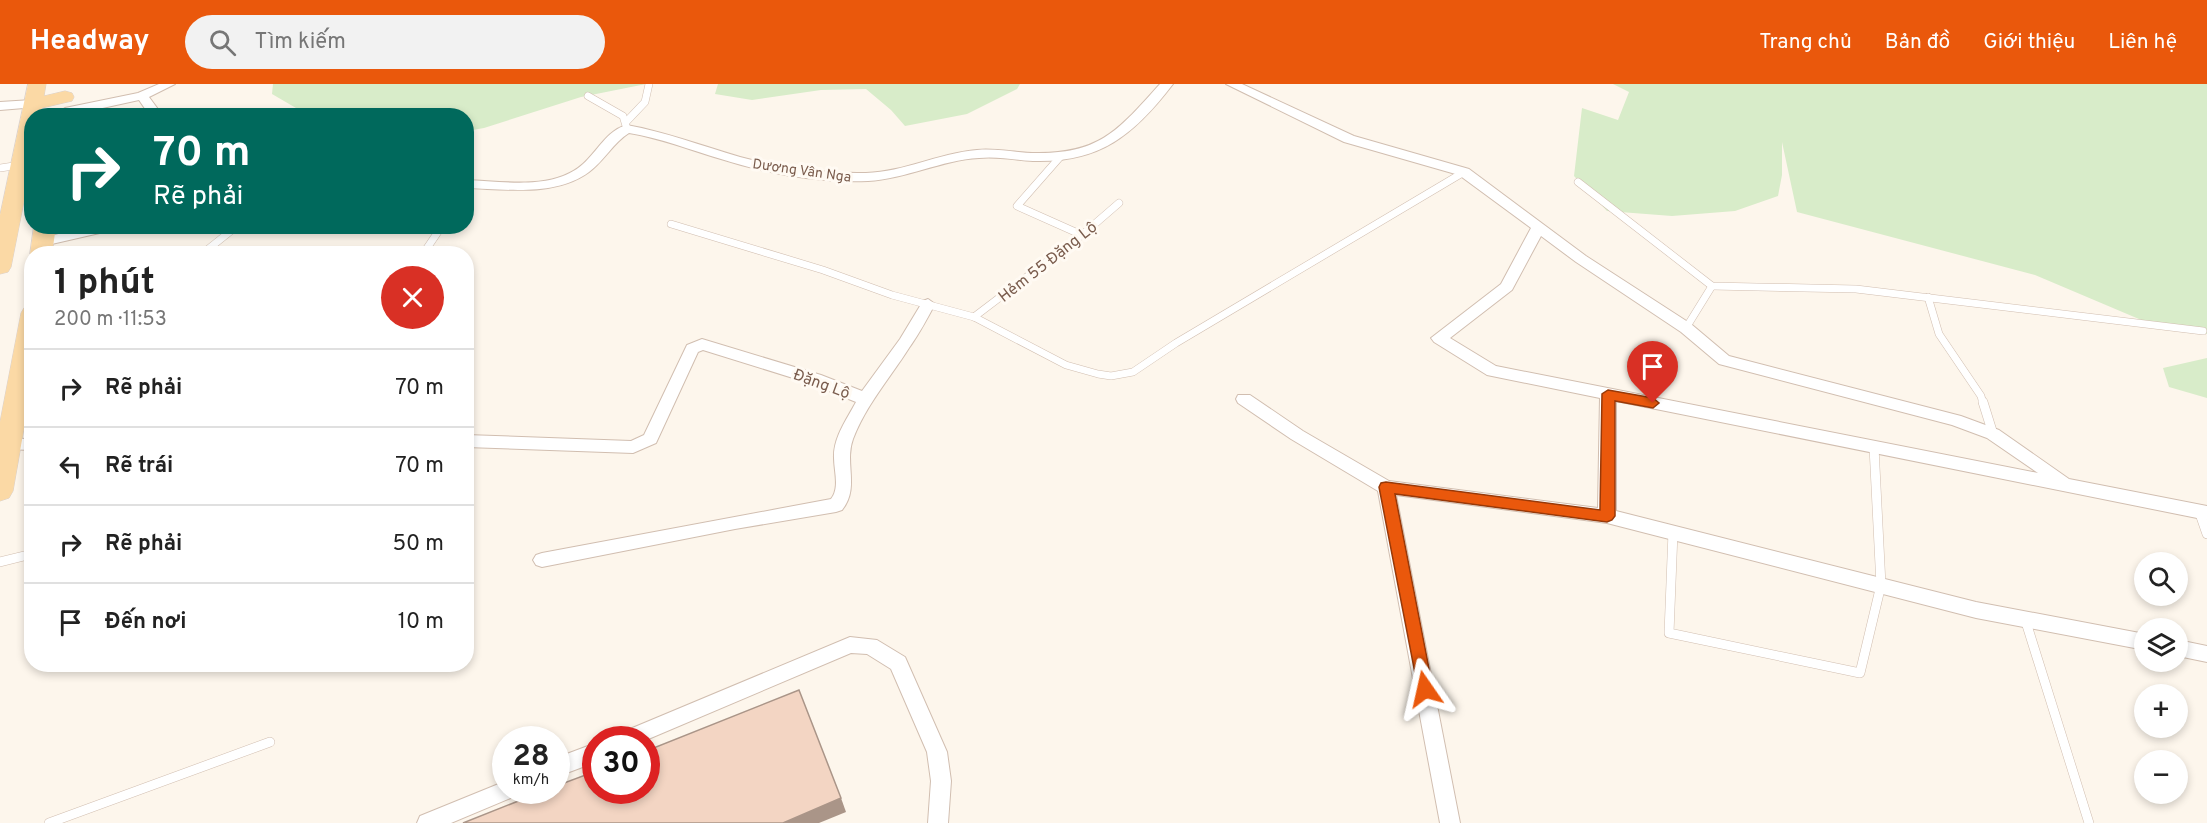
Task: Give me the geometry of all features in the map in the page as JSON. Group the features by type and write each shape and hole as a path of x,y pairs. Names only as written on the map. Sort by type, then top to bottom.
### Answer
{"main road":[{"path":"31,108 37,84"},
{"path":"32,104 66,102"},
{"path":"0,267 10,167 24,127"},
{"path":"0,491 20,445 20,404 24,374"}],"street":[{"path":"66,102 142,96 169,84"},
{"name":"Dương Vân Nga","path":"627,125 681,140 748,163 842,176 887,176 977,153 1060,157 1084,153 1108,144 1119,136 1167,84"},
{"path":"1232,84 1349,139 1464,172 1538,228 1686,328 1724,360 1955,420 1993,434 2067,485"},
{"path":"142,96 151,108"},
{"path":"0,106 32,104"},
{"path":"474,184 524,185 561,181 584,170 627,125"},
{"path":"1538,228 1507,286 1439,338 1492,371 2203,512"},
{"path":"43,241 75,234"},
{"path":"865,399 905,343 928,304"},
{"name":"Đặng Lộ","path":"474,441 633,447 645,444 650,439 692,349 702,344 814,379 865,399 842,449 844,489 841,501 836,505 735,522 543,560"},
{"path":"1607,516 1608,394"},
{"path":"1245,399 1297,435 1386,487 1607,516 1976,610 2134,640"},
{"path":"1386,487 1450,823"},
{"path":"658,726 850,645 870,646 898,663 937,752 940,781 938,823"},
{"path":"2188,650 2207,654"},
{"path":"427,823 492,796"}],"lane":[{"path":"588,96 622,116 627,125 645,102 649,84"},
{"path":"1060,157 1017,206 1082,235"},
{"path":"671,224 746,245 892,295 974,317 1066,365 1111,376 1133,372 1176,343 1464,172"},
{"path":"1578,182 1712,286 1856,289 2203,331"},
{"name":"Hẻm 55 Đặng Lộ","path":"974,317 1082,235 1119,203"},
{"path":"212,246 227,234"},
{"path":"1686,328 1712,286"},
{"path":"1928,297 1939,334 1981,396 1993,434"},
{"path":"1673,532 1669,633 1860,673 1881,585 1874,447"},
{"path":"2203,512 2207,534"},
{"path":"0,562 24,556"},
{"path":"2025,619 2089,823"},
{"path":"49,823 270,742"}],"green space":[{"path":"273,84 646,84 581,97 474,130 474,108 296,108 272,94"},
{"path":"718,84 1020,84 1017,89 967,114 905,126 891,110 866,89 821,90 752,100 715,94"},
{"path":"1613,84 2207,84 2207,334 2146,322 2035,275 1797,212 1782,142 1782,175 1778,196 1735,211 1672,216 1607,211 1574,176 1582,108 1618,120 1629,92"},
{"path":"2207,358 2207,398 2169,387 2163,368"}],"building":[{"path":"799,690 841,798 783,823 463,823 511,804 570,804 570,781 582,776 582,804 660,804 660,745"}],"route":[{"path":"1425,689 1386,487 1607,516 1608,394 1653,403"}]}
